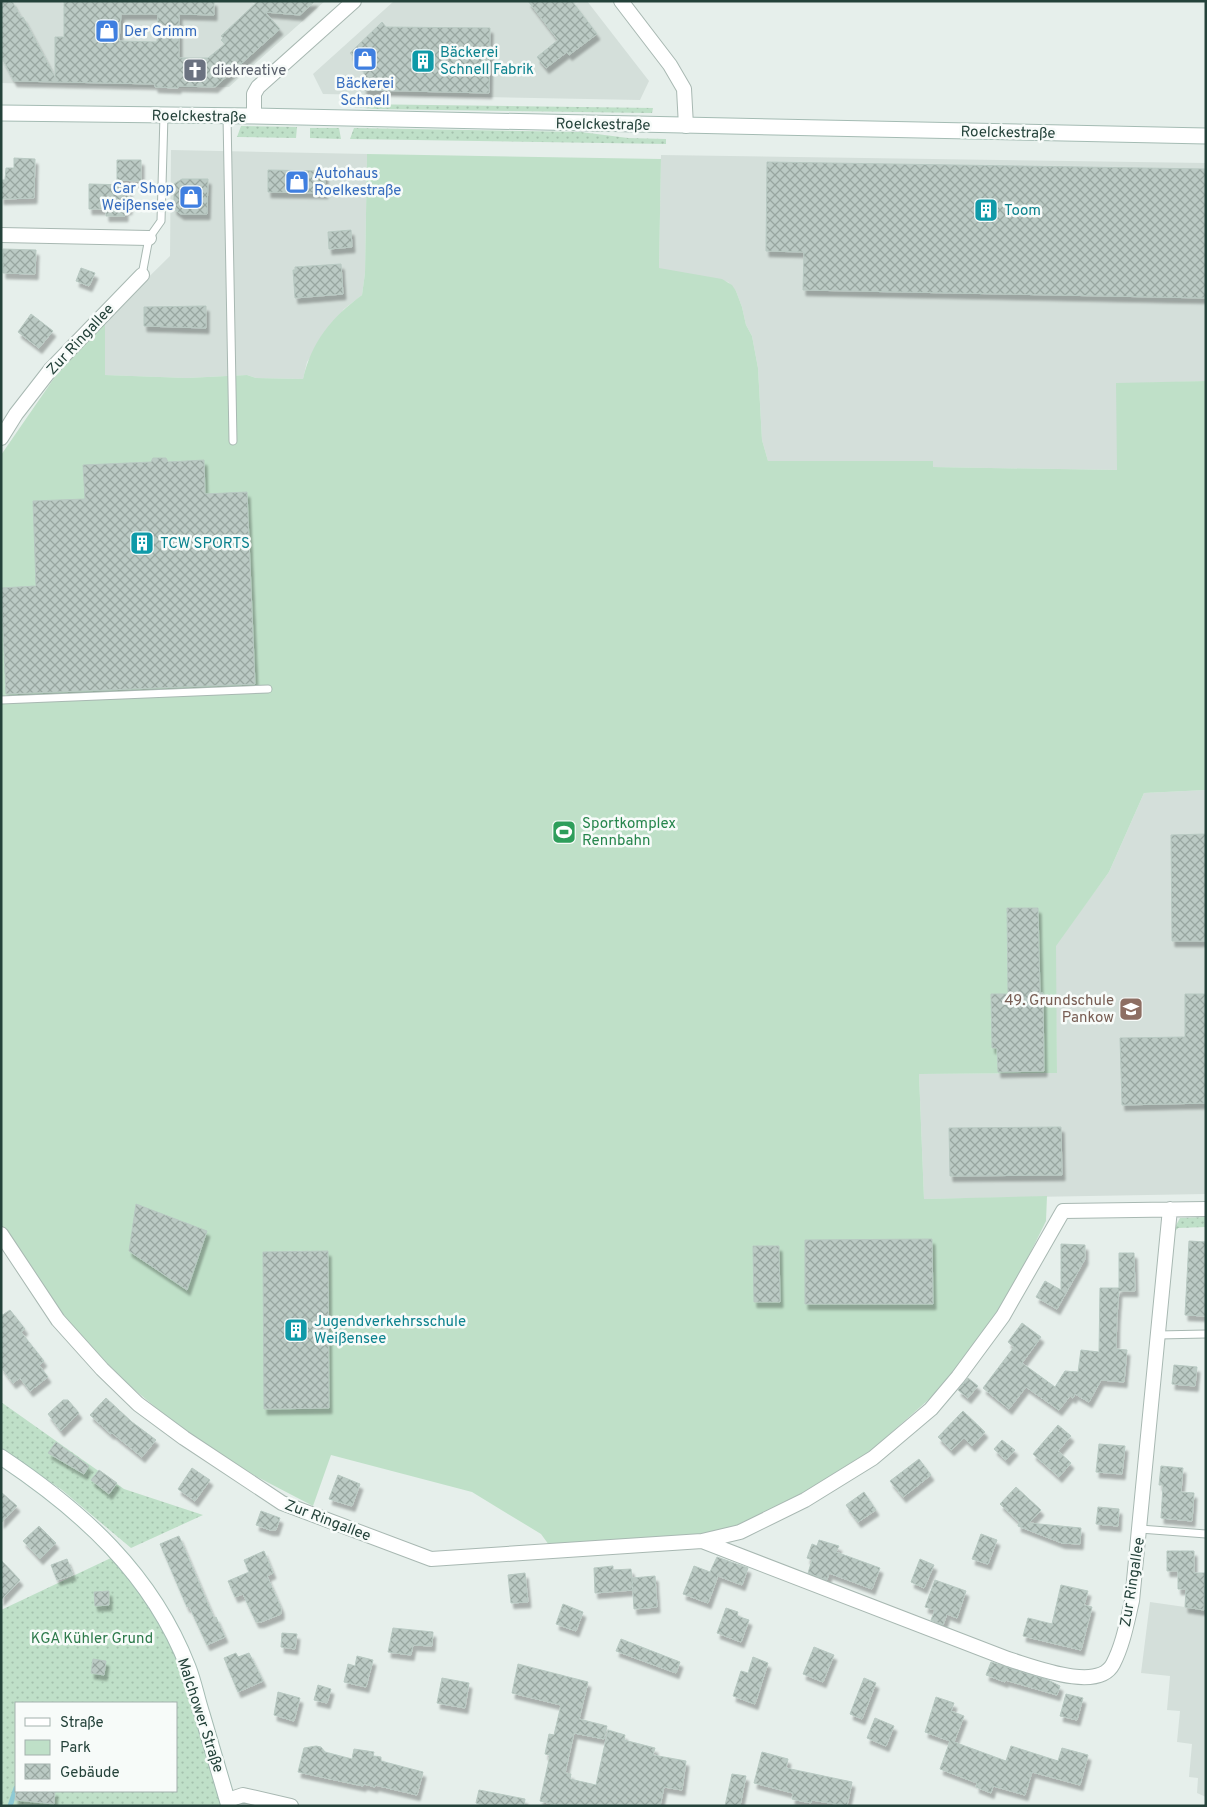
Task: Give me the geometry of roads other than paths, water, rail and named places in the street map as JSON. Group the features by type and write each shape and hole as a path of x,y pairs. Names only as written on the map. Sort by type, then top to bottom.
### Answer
{"main road":[{"name":"Roelckestraße","path":"1,113 254,116 1206,136"},
{"name":"Malchower Straße","path":"1,1457 37,1481 98,1532 142,1582 169,1625 188,1667 229,1803"}],"street":[{"path":"254,116 254,94 258,87 354,1"},
{"path":"621,1 670,65 684,89 686,126"},
{"path":"1,235 149,238"},
{"name":"Zur Ringallee","path":"1,438 16,414 51,369 142,275"},
{"name":"Zur Ringallee","path":"702,1541 1008,1659 1049,1672 1089,1679 1100,1676 1113,1666 1132,1601 1170,1209"},
{"name":"Zur Ringallee","path":"1,1234 58,1320 102,1369 132,1398 184,1438 282,1503 431,1559 702,1541 740,1532 805,1500 873,1458 931,1409 970,1362 1004,1316 1063,1211 1206,1209"},
{"path":"229,1803 243,1795 291,1806"}],"lane":[{"name":"Zur Ringallee","path":"142,275 149,238 161,221 164,115"},
{"path":"227,116 233,441"},
{"path":"1,700 268,689"},
{"path":"1158,1336 1206,1334"},
{"path":"1140,1529 1206,1534"}],"waterway":[{"path":"10,1806 15,1791"}],"place":[{"name":"Der Grimm","path":"107,31"},
{"name":"Bäckerei Schnell","path":"365,59"},
{"name":"Bäckerei Schnell Fabrik","path":"423,61"},
{"name":"diekreative","path":"195,70"},
{"name":"Autohaus Roelkestraße","path":"297,182"},
{"name":"Car Shop Weißensee","path":"191,197"},
{"name":"Toom","path":"986,210"},
{"name":"TCW SPORTS","path":"142,543"},
{"name":"Sportkomplex Rennbahn","path":"564,832"},
{"name":"49. Grundschule Pankow","path":"1131,1009"},
{"name":"Jugendverkehrsschule Weißensee","path":"296,1330"}],"park label":[{"name":"KGA Kühler Grund","path":"92,1638"}]}
